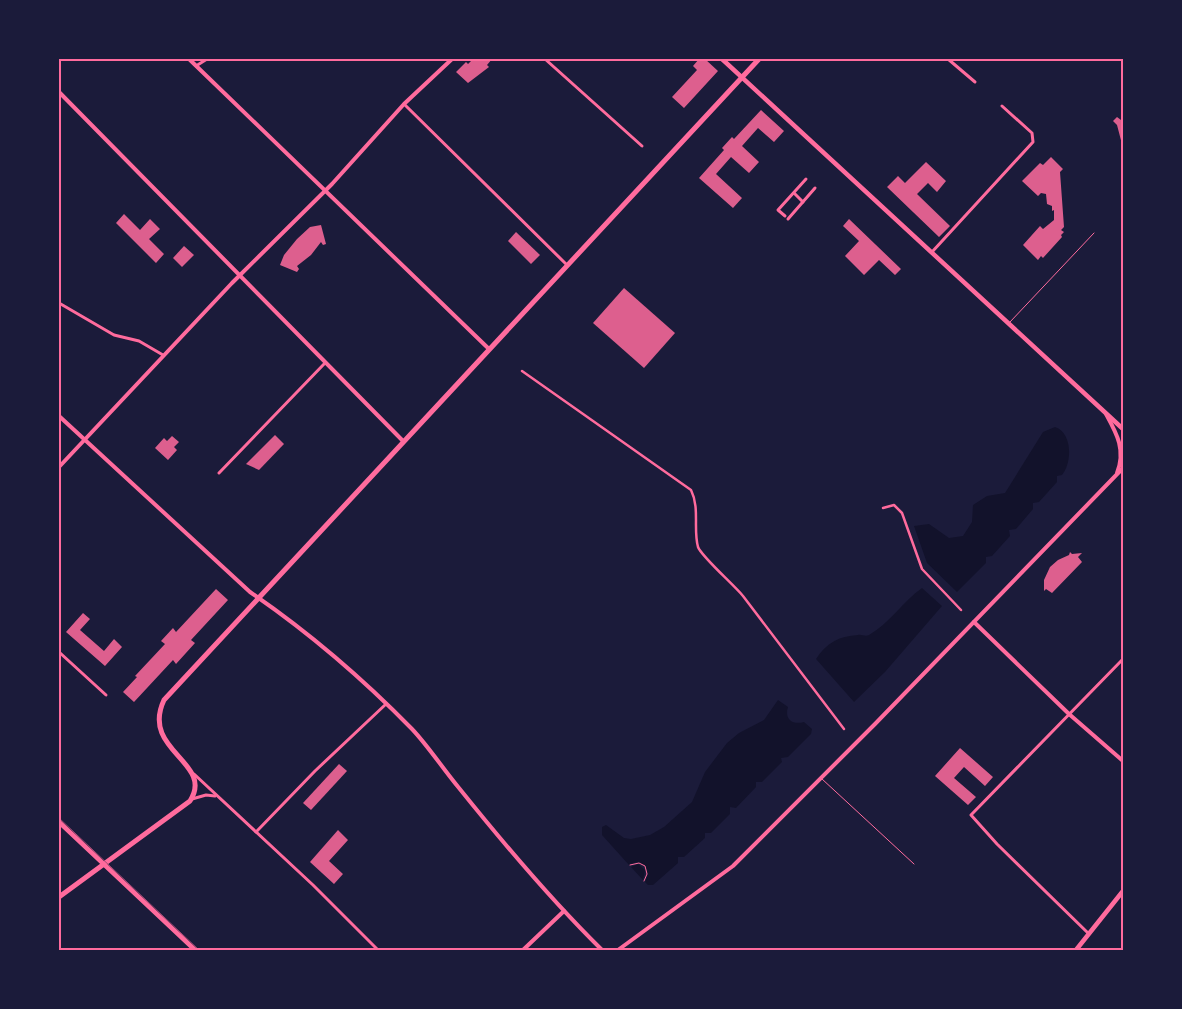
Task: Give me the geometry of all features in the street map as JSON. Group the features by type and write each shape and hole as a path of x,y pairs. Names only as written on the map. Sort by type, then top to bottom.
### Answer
{"main road":[{"path":"722,59 1123,429"},
{"path":"59,897 190,800 195,793 195,784 190,770 161,735 158,720 164,700 759,59"},
{"path":"59,822 195,950"},
{"path":"1076,950 1123,891"}],"street":[{"path":"189,59 489,349"},
{"path":"196,66 206,59"},
{"path":"59,467 238,276 325,191 404,104 452,59"},
{"path":"545,59 642,146"},
{"path":"948,59 975,82"},
{"path":"59,92 238,276 403,441"},
{"path":"404,104 567,266"},
{"path":"932,252 1033,142 1032,133 1002,106"},
{"path":"806,179 778,210 786,218 815,188"},
{"path":"794,193 803,202"},
{"path":"59,303 114,335 139,341 163,355"},
{"path":"219,473 326,363"},
{"path":"522,371 691,490 696,509 698,548 704,558 729,579 743,596 844,729"},
{"path":"1104,410 1121,446 1122,461 1116,476"},
{"path":"59,416 260,598 364,683 413,730 459,788 564,911 602,950"},
{"path":"618,950 733,866 1123,468"},
{"path":"883,508 894,505 902,514 922,569 961,610"},
{"path":"974,622 1069,714 1123,762"},
{"path":"59,652 106,695"},
{"path":"1089,934 971,817 1123,658"},
{"path":"256,832 315,771 386,704"},
{"path":"190,770 378,950"},
{"path":"190,800 197,797 215,796"},
{"path":"523,950 564,911"}],"lane":[{"path":"1009,322 1094,234"},
{"path":"821,778 914,864"}],"path":[{"path":"630,865 639,863 645,866 647,874 644,881"}],"shaded area":[{"path":"1055,427 1061,430 1068,442 1069,456 1065,470 1062,475 1057,476 1057,482 1039,502 1033,503 1033,509 1016,529 1009,530 1010,536 992,556 986,557 986,563 957,592 927,563 914,526 929,524 949,538 963,536 972,522 973,505 987,496 1005,493 1043,432"},
{"path":"922,588 942,606 885,672 854,702 816,659 834,641 851,636 868,636 877,630"},
{"path":"778,700 788,707 788,718 796,723 804,722 812,729 811,734 788,757 781,758 782,762 762,782 756,782 756,787 736,808 730,807 730,814 711,833 705,833 705,838 684,857 678,857 678,863 653,885 648,885 645,882 648,874 645,865 637,862 629,865 602,835 602,827 606,825 624,838 631,839 650,835 664,827 692,802 705,772 727,743 739,733 764,720"},
{"path":"638,864 645,870 643,880 631,867"}],"building":[{"path":"473,59 492,59 487,65 489,67 468,83 456,72 466,62 468,64"},
{"path":"699,59 705,59 718,71 684,108 672,97 697,70 693,66"},
{"path":"761,110 784,131 774,142 758,128 742,146 759,162 749,173 731,157 716,174 742,198 733,208 699,178 724,150 722,148 732,137 734,139"},
{"path":"1117,117 1121,120 1123,117 1123,148 1117,125 1113,121"},
{"path":"1051,157 1063,169 1060,172 1064,227 1061,230 1064,232 1061,235 1062,237 1043,258 1041,256 1038,260 1023,245 1040,226 1043,229 1054,220 1054,210 1052,211 1052,206 1047,204 1046,194 1041,193 1038,196 1022,181 1040,163 1043,165"},
{"path":"926,162 946,181 937,192 928,183 917,194 950,226 939,237 887,187 898,176 905,183"},
{"path":"124,214 140,230 150,219 160,229 149,239 164,254 156,263 116,223"},
{"path":"849,219 901,269 895,275 879,260 864,275 845,256 859,241 843,226"},
{"path":"321,225 326,244 323,245 321,242 311,255 297,266 299,269 297,272 280,265 284,255 297,239 310,227"},
{"path":"516,232 540,255 531,264 508,241"},
{"path":"184,246 194,255 182,267 173,258"},
{"path":"624,288 675,333 644,368 593,323"},
{"path":"275,435 284,444 259,470 246,464"},
{"path":"172,436 179,442 174,447 177,450 168,460 155,448 164,438 167,441"},
{"path":"1070,552 1072,554 1082,553 1078,557 1082,562 1052,593 1046,589 1044,591 1044,580 1050,567 1058,560 1069,555"},
{"path":"216,589 228,600 191,640 195,643 176,664 173,660 134,702 123,692 137,677 135,676 165,644 161,641 173,628 176,632"},
{"path":"83,613 90,619 80,630 104,651 114,639 122,647 105,666 66,632"},
{"path":"960,748 993,777 985,786 964,767 954,778 976,797 968,805 935,776"},
{"path":"339,764 347,771 311,810 303,803"},
{"path":"338,830 348,840 329,861 343,874 334,884 310,862"}],"tram line":[{"path":"59,818 199,950"}]}
